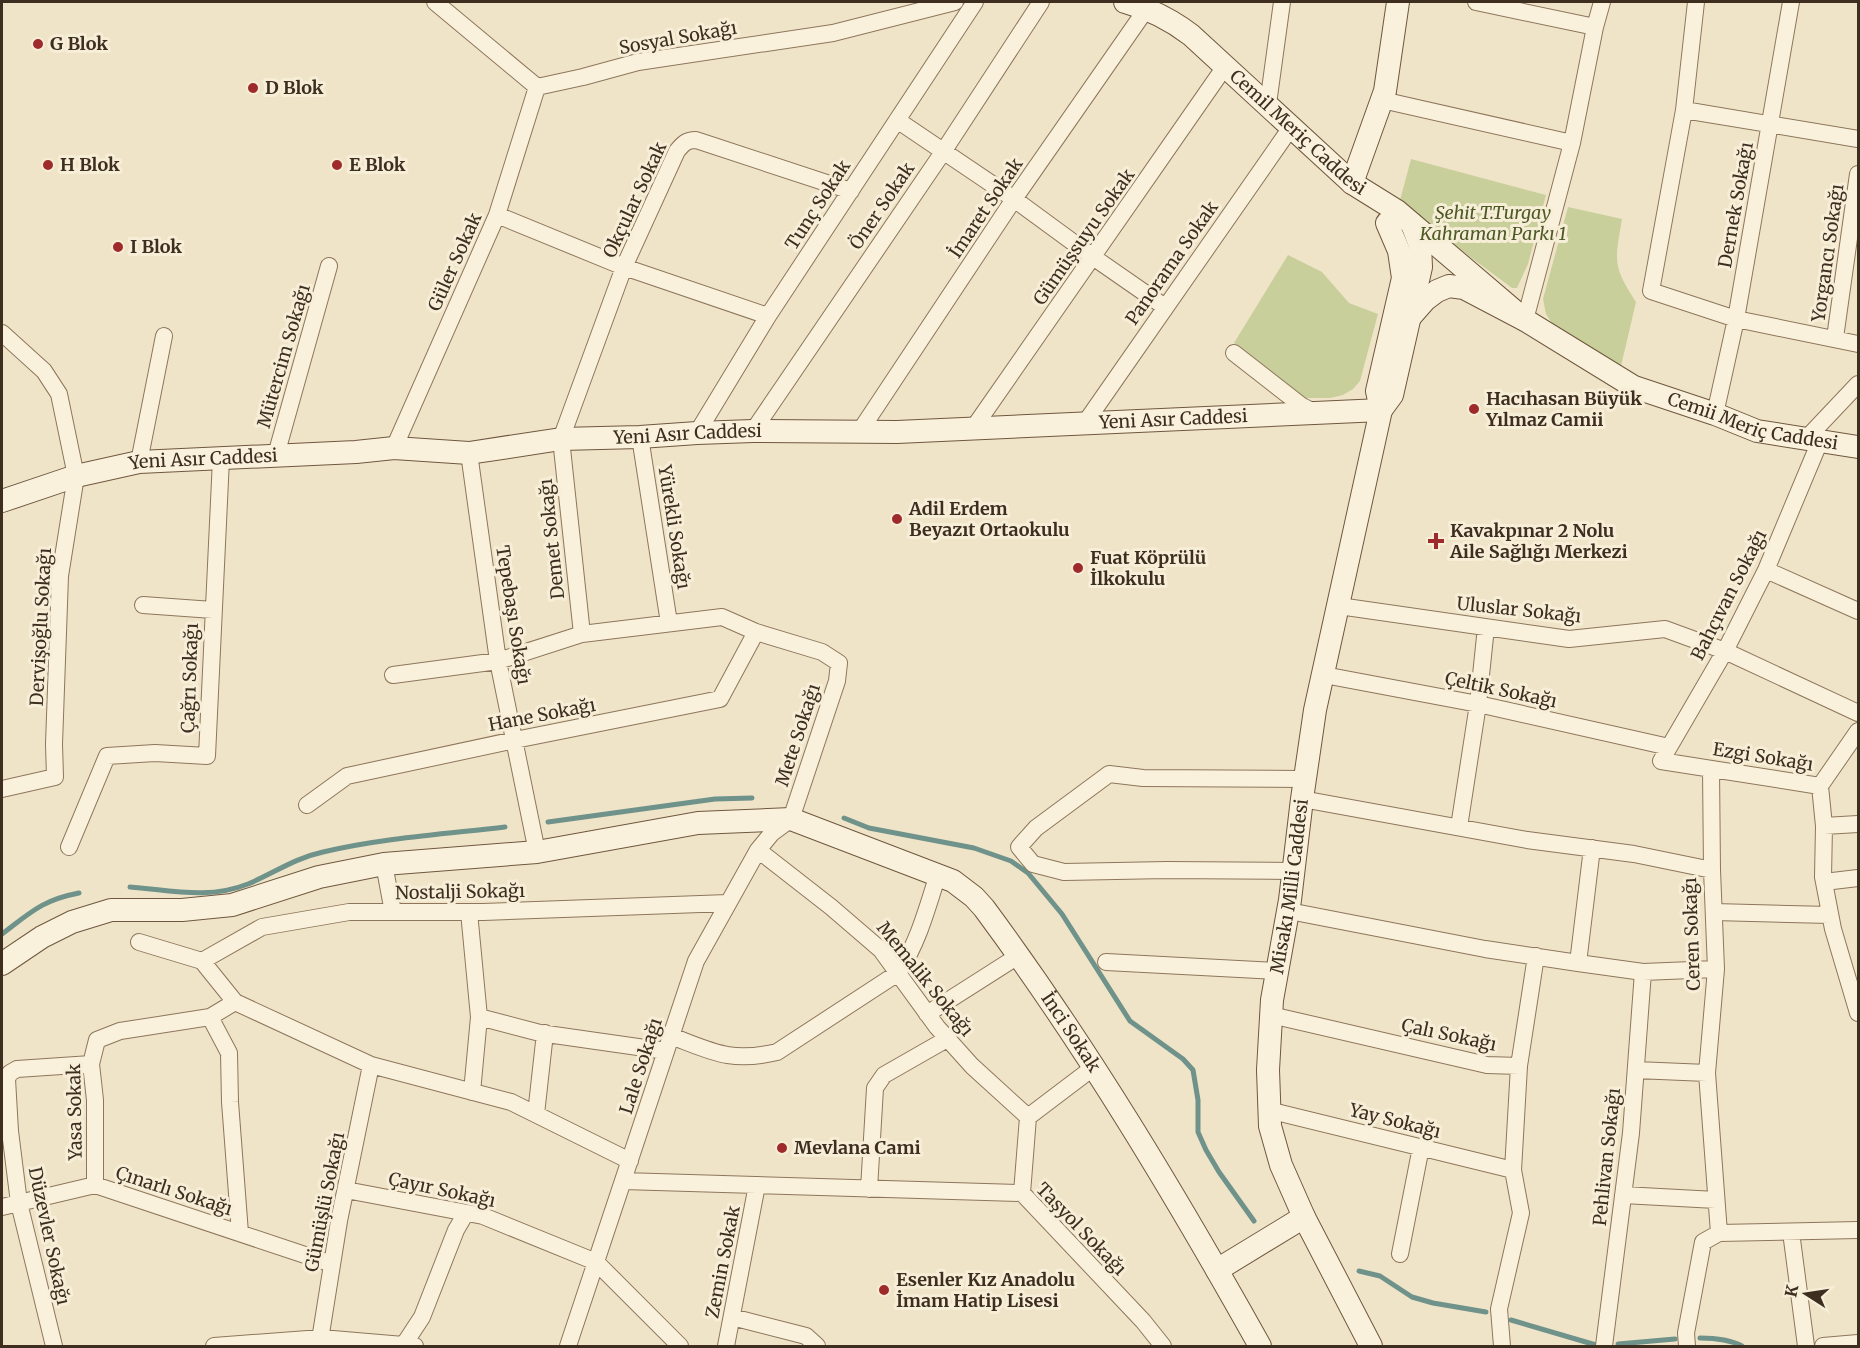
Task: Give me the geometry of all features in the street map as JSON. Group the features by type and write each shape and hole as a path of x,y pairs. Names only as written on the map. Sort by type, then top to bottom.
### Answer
{"street":[{"path":"435,2 537,87"},
{"name":"Sosyal Sokağı","path":"537,87 638,62 833,33 955,2"},
{"name":"Tunç Sokak","path":"697,433 768,316 975,2"},
{"name":"Öner Sokak","path":"753,430 943,152 1041,2"},
{"name":"Cemil Meriç Caddesi","path":"1125,2 1147,8 1178,25 1226,65 1352,183 1397,211 1469,271"},
{"path":"1268,104 1282,2"},
{"path":"1398,2 1385,91 1352,183 1400,237 1423,257 1489,301"},
{"path":"1476,2 1595,27"},
{"path":"1525,320 1572,143 1602,2"},
{"path":"1696,2 1684,110 1651,291 1736,319 1858,344"},
{"name":"Dernek Sokağı","path":"1715,414 1736,319 1791,2"},
{"name":"İmaret Sokak","path":"860,431 1014,199 1147,8"},
{"name":"Gümüşsuyu Sokak","path":"972,430 1226,65"},
{"name":"Güler Sokak","path":"394,448 497,215 537,87"},
{"path":"1382,100 1572,143"},
{"path":"1684,110 1858,139"},
{"path":"897,120 1014,199 1165,307"},
{"name":"Panorama Sokak","path":"1085,423 1292,126"},
{"name":"Okçular Sokak","path":"561,439 624,267 677,151 689,140 696,140 851,191"},
{"name":"Yorgancı Sokağı","path":"1835,338 1858,174"},
{"path":"497,215 624,267 768,316"},
{"name":"Misakı Milli Caddesi","path":"1371,1347 1304,1217 1281,1165 1270,1126 1268,1070 1276,971 1289,911 1315,710 1381,410 1377,391 1403,278 1399,251 1387,223"},
{"name":"Misakı Milli Caddesi","path":"1381,410 1392,395 1423,257 1412,224"},
{"path":"1403,278 1409,268 1423,257 1449,259 1469,271 1525,320"},
{"name":"Mütercim Sokağı","path":"276,455 329,266"},
{"path":"1410,318 1431,294 1444,287 1457,286 1525,320"},
{"name":"Cemii Meriç Caddesi","path":"1525,320 1634,387 1715,414 1757,431 1858,447"},
{"path":"2,333 44,371 58,394 76,476"},
{"path":"139,462 164,336"},
{"path":"1234,353 1302,406 1314,412"},
{"path":"1813,440 1858,384"},
{"name":"Yeni Asır Caddesi","path":"2,501 76,476 139,462 356,452 394,448 469,453 561,439 753,430 972,430 1381,410"},
{"name":"Yürekli Sokağı","path":"640,437 669,622"},
{"name":"Demet Sokağı","path":"561,439 582,634"},
{"name":"Bahçıvan Sokağı","path":"1665,754 1725,651 1766,570 1813,440"},
{"name":"Tepebaşı Sokağı","path":"469,453 498,661 537,852"},
{"name":"Çağrı Sokağı","path":"69,847 107,756 155,753 207,756 221,459"},
{"name":"Dervişoğlu Sokağı","path":"2,789 55,777 54,744 60,576 76,476"},
{"path":"1766,570 1858,611"},
{"name":"Çağrı Sokağı","path":"143,605 213,610"},
{"name":"Uluslar Sokağı","path":"1339,606 1569,639 1665,629 1725,651 1858,713"},
{"path":"393,675 498,661 582,634 669,622 722,617 756,632"},
{"path":"1459,827 1478,704 1486,627"},
{"name":"Mete Sokağı","path":"756,632 822,652 839,663 837,681 791,819"},
{"name":"Hane Sokağı","path":"307,806 347,776 720,699 756,632"},
{"name":"Çeltik Sokağı","path":"1324,675 1478,704 1665,754"},
{"path":"1820,786 1858,731"},
{"name":"Ezgi Sokağı","path":"1665,754 1711,769 1820,786 1824,826 1824,882 1830,915 1858,1013"},
{"path":"1711,769 1712,870"},
{"name":"Ceren Sokağı","path":"1294,871 1064,872 1033,864 1019,847 1035,828 1109,774 1303,789 1459,827 1527,840 1634,854 1712,870 1716,969 1707,1073 1719,1233"},
{"path":"2,964 42,936 72,922 111,910 182,910 232,904 319,877 384,864 537,852 698,823 791,819"},
{"name":"Lale Sokağı","path":"568,1347 696,962 758,850 772,833 791,819"},
{"name":"İnci Sokak","path":"791,819 938,874 953,881 974,897 1018,956 1094,1067 1148,1152 1260,1347"},
{"path":"1824,826 1858,824"},
{"path":"1578,963 1592,848"},
{"name":"Memalik Sokağı","path":"758,850 858,928 881,950 947,1039 972,1066 1028,1117"},
{"path":"384,864 393,912"},
{"path":"479,1017 545,1033 669,1044 738,1058 777,1052 898,973 908,958 919,932 938,874"},
{"path":"1824,882 1858,878"},
{"name":"Nostalji Sokağı","path":"202,960 262,927 349,912 469,912 728,903"},
{"path":"1289,911 1485,949 1643,972 1716,969"},
{"path":"469,912 479,1017 472,1092"},
{"path":"1714,912 1830,915"},
{"path":"139,942 202,960 235,1002 371,1065 511,1102 630,1161"},
{"path":"927,1014 1018,956"},
{"path":"1502,1347 1499,1309 1521,1213 1513,1170 1519,1066 1536,956"},
{"path":"1106,962 1276,971"},
{"name":"Pehlivan Sokağı","path":"1604,1347 1631,1133 1643,972"},
{"name":"Yasa Sokak","path":"95,1185 95,1100 91,1064 97,1040 120,1031 210,1017 235,1002"},
{"name":"Çalı Sokağı","path":"1271,1016 1486,1065 1519,1066"},
{"path":"210,1017 229,1053 230,1102 240,1233"},
{"path":"536,1114 545,1033"},
{"path":"869,1189 875,1088 884,1075 947,1039"},
{"name":"Düzevler Sokağı","path":"54,1347 19,1203 10,1131 7,1079 10,1073 17,1069 91,1064"},
{"name":"Gümüşlü Sokağı","path":"320,1342 332,1264 371,1065"},
{"path":"1022,1193 1028,1117 1094,1067"},
{"path":"1636,1070 1707,1073"},
{"name":"Yay Sokağı","path":"1268,1110 1513,1170"},
{"path":"1400,1254 1421,1147"},
{"name":"Taşyol Sokağı","path":"623,1181 1022,1193 1164,1347"},
{"name":"Çınarlı Sokağı","path":"2,1207 95,1185 332,1264"},
{"name":"Zemin Sokak","path":"726,1347 757,1185"},
{"name":"Çayır Sokağı","path":"346,1190 483,1215 596,1262"},
{"path":"1623,1195 1716,1200"},
{"path":"214,1347 320,1342 409,1346 456,1230 466,1213"},
{"path":"1217,1270 1304,1217"},
{"path":"1687,1347 1686,1333 1703,1242 1719,1233 1858,1230"},
{"path":"1791,1232 1806,1347"},
{"path":"596,1262 680,1347"},
{"path":"732,1317 806,1336 817,1347"},
{"path":"1822,1347 1858,1342"}],"green space":[{"name":"Şehit T.Turgay Kahraman Parkı 1","path":"1411,159 1546,195 1528,264 1517,288 1512,288 1399,204"},
{"path":"1568,207 1622,219 1617,262 1619,271 1636,302 1621,366 1553,325 1546,314 1543,299"},
{"path":"1288,255 1322,272 1349,303 1378,314 1360,381 1343,395 1330,398 1299,396 1234,343"}],"waterway":[{"path":"548,822 715,799 752,798"},
{"path":"844,818 869,828 974,848 1011,861 1028,873 1062,914 1130,1021 1183,1059 1193,1070 1198,1100 1198,1132 1219,1172 1254,1221"},
{"path":"130,887 189,893 218,892 248,884 294,862 323,852 391,840 505,827"},
{"path":"2,934 29,914 55,899 79,893"},
{"path":"1359,1271 1380,1276 1412,1297 1486,1312"},
{"path":"1511,1320 1596,1345"},
{"path":"1700,1338 1722,1339 1742,1346"},
{"path":"1618,1344 1675,1339"}],"place":[{"name":"G Blok","path":"38,44"},
{"name":"D Blok","path":"253,88"},
{"name":"H Blok","path":"48,165"},
{"name":"E Blok","path":"337,165"},
{"name":"I Blok","path":"118,247"},
{"name":"Hacıhasan Büyük Yılmaz Camii","path":"1474,409"},
{"name":"Adil Erdem Beyazıt Ortaokulu","path":"897,519"},
{"name":"Kavakpınar 2 Nolu Aile Sağlığı Merkezi","path":"1436,541"},
{"name":"Fuat Köprülü İlkokulu","path":"1078,568"},
{"name":"Mevlana Cami","path":"782,1148"},
{"name":"Esenler Kız Anadolu İmam Hatip Lisesi","path":"884,1290"}]}
